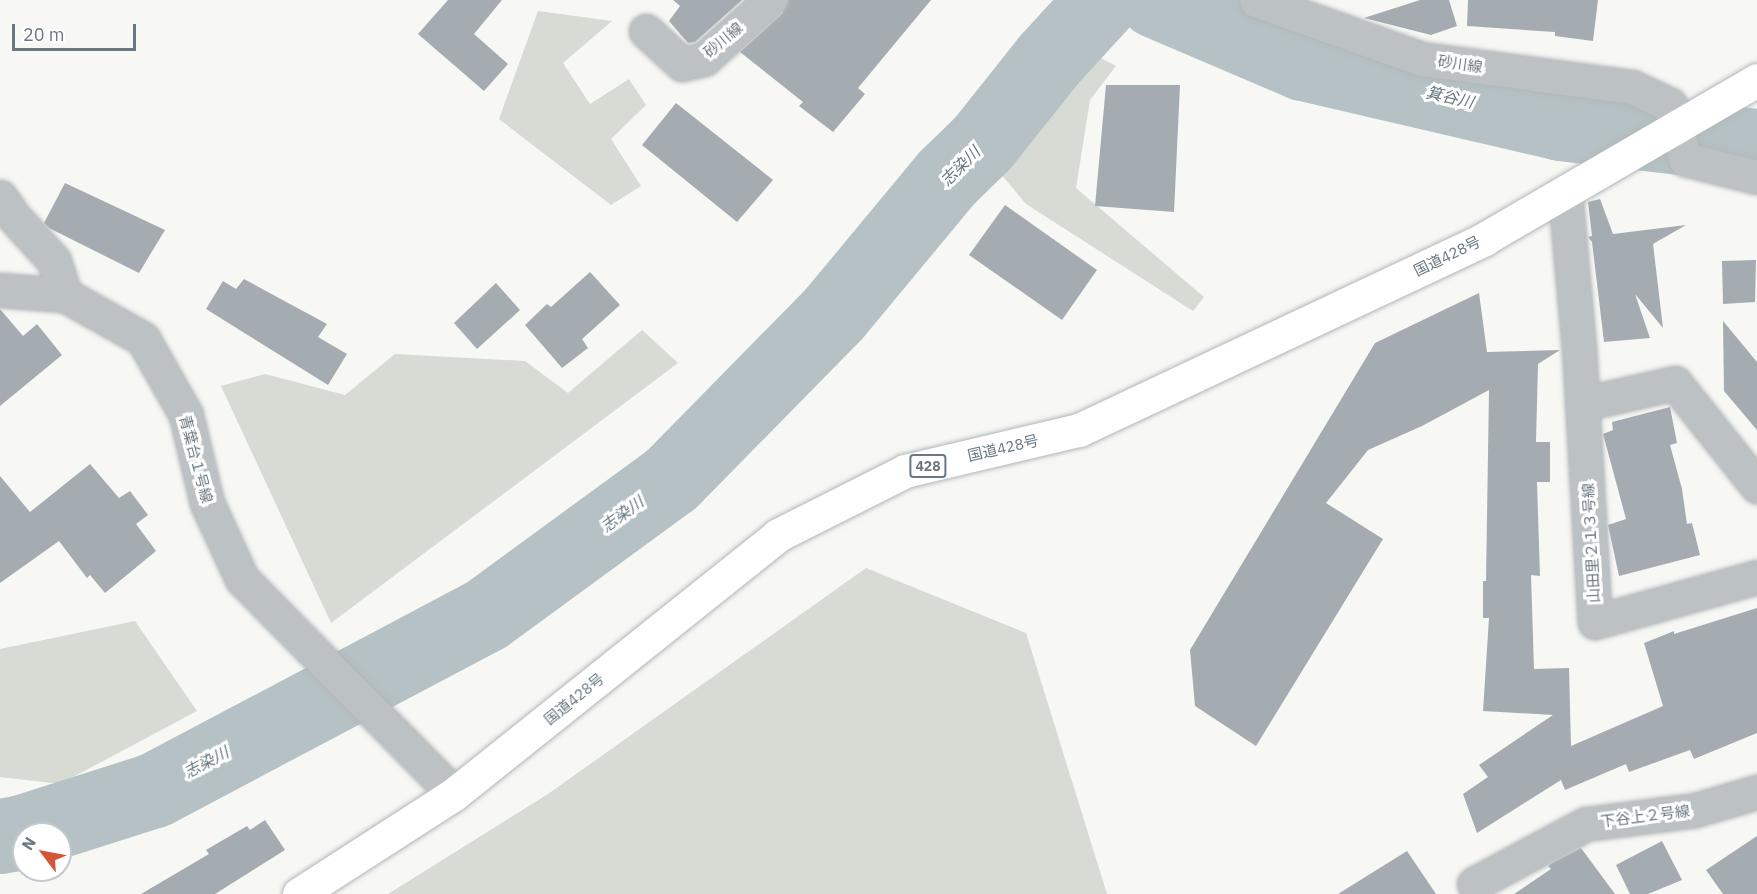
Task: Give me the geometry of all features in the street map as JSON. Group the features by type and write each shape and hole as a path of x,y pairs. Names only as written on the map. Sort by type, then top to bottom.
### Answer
{"highway":[{"name":"国道428号","path":"299,894 454,794 778,536 905,471 1079,430 1484,239 1625,158 1682,115 1757,80"}],"street":[{"name":"砂川線","path":"646,31 682,64 704,58 770,0"},
{"name":"砂川線","path":"1256,0 1422,59 1632,87 1682,115"},
{"path":"1682,115 1685,159 1757,177"},
{"name":"山田里２１３号線","path":"1565,192 1582,404 1595,622 1757,577"},
{"path":"0,197 14,217 54,261 65,295"},
{"name":"青葉台１号線","path":"0,290 65,295 143,339 186,415 207,502 242,579 454,794"},
{"path":"1582,404 1675,383 1757,486"},
{"name":"下谷上２号線","path":"1474,884 1586,824 1695,810 1757,792"}],"shaded area":[{"path":"538,11 612,21 563,63 590,104 629,79 646,105 611,139 641,186 611,205 499,119"},
{"path":"1084,49 1116,66 1090,100 1076,188 1204,297 1193,311 1026,204 1001,174"},
{"path":"642,330 678,363 331,623 221,386 265,374 345,395 395,354 525,361 568,393"},
{"path":"866,568 1026,633 1107,894 388,894 548,794"},
{"path":"135,621 197,711 60,784 0,777 0,649"}],"building":[{"path":"448,0 502,0 474,34 508,64 484,91 418,34"},
{"path":"673,0 742,0 695,42 688,43 669,21 680,6"},
{"path":"788,0 931,0 858,88 865,94 833,132 799,106 803,102 740,52 782,14"},
{"path":"1420,0 1449,0 1457,26 1431,35 1364,18"},
{"path":"1468,0 1598,0 1593,41 1555,36 1555,32 1467,26"},
{"path":"1106,85 1180,85 1174,212 1095,206"},
{"path":"676,103 773,180 737,222 642,145"},
{"path":"65,183 165,230 139,273 49,228 44,223"},
{"path":"1600,199 1613,234 1686,225 1653,244 1663,328 1635,294 1650,338 1604,342 1592,242 1588,237 1592,236 1588,202"},
{"path":"1005,205 1097,270 1062,320 969,255"},
{"path":"1756,260 1755,302 1723,304 1722,261"},
{"path":"590,272 620,305 582,339 588,348 562,368 525,325 547,304 551,307"},
{"path":"244,279 327,324 318,337 347,354 328,385 206,309 223,281 236,289"},
{"path":"496,283 520,310 477,349 454,323"},
{"path":"1479,293 1487,352 1560,350 1538,364 1536,442 1550,442 1550,482 1537,482 1540,576 1531,575 1534,669 1569,668 1571,746 1663,706 1644,643 1674,631 1674,634 1757,608 1757,733 1694,759 1690,750 1629,772 1626,764 1565,790 1561,780 1477,833 1463,794 1488,777 1479,765 1553,715 1483,711 1489,618 1483,618 1483,581 1486,581 1489,390 1422,426 1368,450 1326,503 1383,539 1256,746 1195,706 1190,650 1375,343"},
{"path":"0,309 23,336 37,324 62,355 0,406"},
{"path":"1723,321 1757,362 1757,430 1724,391"},
{"path":"1670,407 1677,443 1670,445 1682,489 1687,524 1692,523 1700,555 1619,576 1608,525 1626,519 1603,434 1613,430 1612,422"},
{"path":"90,464 119,498 130,491 148,515 136,524 156,551 105,593 90,575 87,578 59,541 0,583 0,476 30,512"},
{"path":"265,820 285,850 215,894 141,894 209,854 206,850 247,826 250,830"},
{"path":"1757,836 1757,894 1723,894 1706,870"},
{"path":"1662,841 1682,880 1648,894 1630,894 1616,865"},
{"path":"1581,848 1615,894 1514,894 1551,869 1548,866 1552,863"},
{"path":"1407,851 1436,894 1338,894"}],"waterway":[{"name":"志染川","path":"0,836 22,832 154,790 485,615 671,479 834,313 947,177 982,143 1048,60 1103,0"},
{"name":"箕谷川","path":"1155,0 1303,63 1560,123 1757,146"}]}
